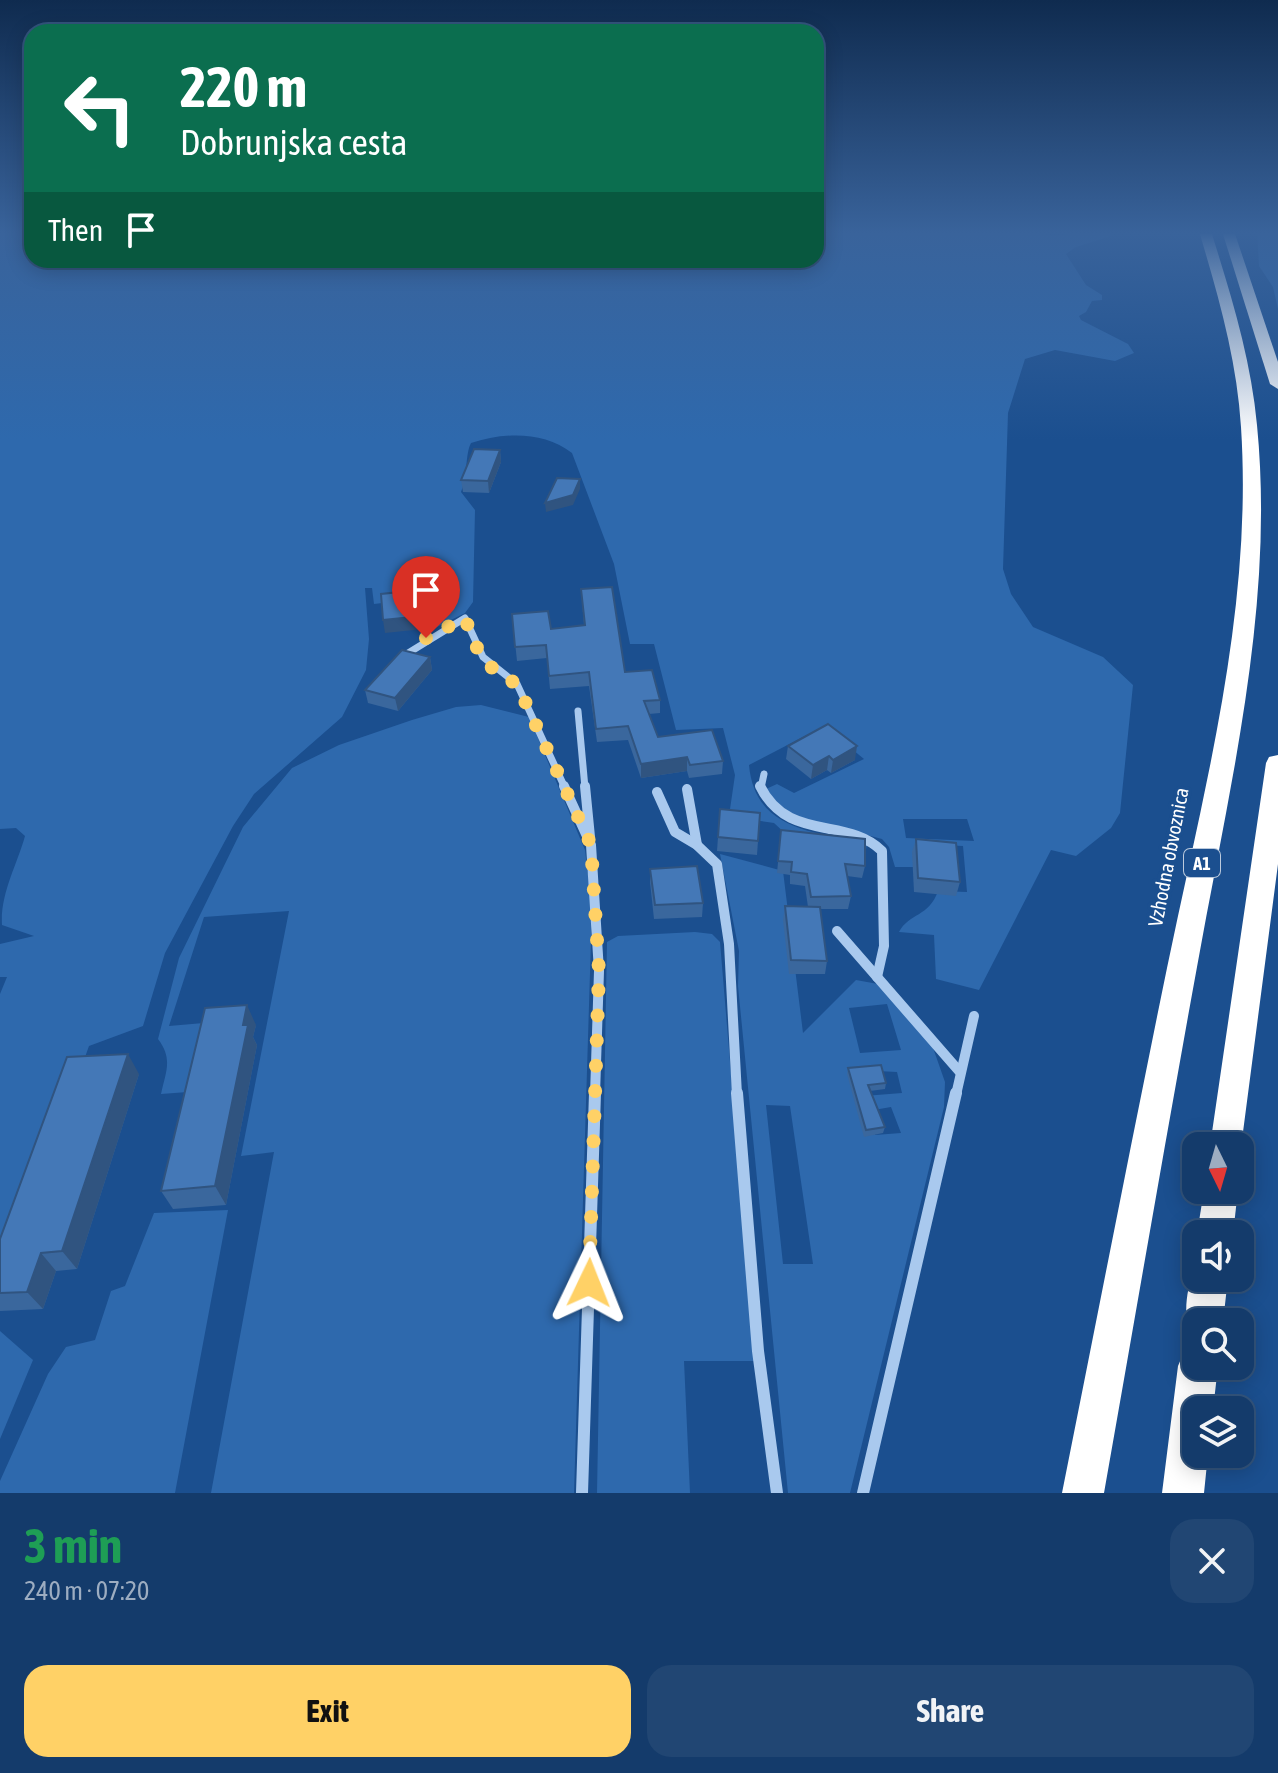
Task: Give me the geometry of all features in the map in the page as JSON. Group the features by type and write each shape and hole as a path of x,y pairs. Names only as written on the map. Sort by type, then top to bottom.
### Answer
{"highway":[{"name":"Vzhodna obvoznica","path":"1083,1493 1220,765 1246,604 1252,506 1250,427 1238,348 1225,301"},
{"path":"1251,301 1278,384"},
{"path":"1229,1132 1278,763"},
{"path":"1183,1493 1196,1380"}],"street":[{"path":"405,655 465,618 479,655 493,672 517,684 591,845"},
{"path":"578,711 599,971 582,1493"},
{"path":"764,774 759,785 763,798 781,815 871,840 882,851 884,946 877,977"},
{"path":"687,789 697,845"},
{"path":"657,792 675,832 697,845 717,864 729,944 731,1015 758,1351 777,1493"},
{"path":"837,931 959,1071"},
{"path":"863,1493 974,1016"}],"shaded area":[{"path":"0,301 1095,301 1079,316 1081,320 1128,344 1134,353 1115,361 1055,350 1025,359 1008,413 1003,569 1011,594 1033,627 1103,657 1133,685 1120,813 1111,828 1076,856 1051,850 979,990 936,979 934,935 899,932 908,921 930,906 938,891 967,892 963,846 920,844 916,867 895,867 889,847 882,839 803,818 776,802 766,789 777,784 794,793 864,759 824,726 749,765 754,787 775,816 808,831 867,844 866,849 787,835 774,823 729,816 735,775 723,728 676,730 654,644 630,644 614,564 572,453 536,437 497,437 471,443 461,492 475,510 473,602 465,613 435,628 433,597 374,604 372,588 365,588 369,639 366,670 342,717 254,794 233,826 165,953 143,1026 89,1046 0,1293 0,994 7,977 0,977 0,944 34,936 2,925 6,891 25,836 16,828 0,829","holes":["903,819 967,819 974,841 906,838"]},
{"path":"481,705 529,717 585,850 592,908 574,1493 211,1493 274,1152 241,1156 289,911 204,917 169,1026 215,1022 201,1091 161,1094 167,1059 158,1039 179,958 243,827 292,768 339,745 412,720 456,707"},
{"path":"720,854 783,871 803,1033 856,980 878,984 932,1045 945,1082 944,1107 850,1493 788,1493 738,986 739,951","holes":["887,1004 901,1050 860,1053 849,1008","858,1070 897,1072 902,1093 864,1096","766,1105 790,1106 813,1264 783,1264","891,1107 901,1133 875,1135 868,1111"]},
{"path":"712,934 720,942 755,1361 684,1361 690,1493 597,1493 607,942 618,936"},
{"path":"228,1210 175,1493 0,1493 0,1481 48,1374 66,1347 95,1340 111,1291 125,1286 154,1213"},
{"path":"0,1331 33,1360 0,1439"}],"building":[{"path":"474,449 500,450 488,481 461,480"},
{"path":"557,478 580,479 573,495 545,503"},
{"path":"612,587 625,672 652,670 660,700 644,701 658,737 712,730 723,761 690,765 687,757 641,764 628,726 596,729 589,672 549,676 546,645 515,647 512,614 548,611 551,629 585,625 581,589"},
{"path":"419,590 422,616 383,620 381,594"},
{"path":"402,650 430,657 395,698 365,690"},
{"path":"828,724 857,746 833,760 829,756 813,765 788,746"},
{"path":"720,809 760,813 758,841 718,837"},
{"path":"781,830 865,839 865,866 845,864 851,896 811,897 807,874 791,872 792,862 778,861"},
{"path":"916,839 956,843 960,882 918,878"},
{"path":"697,866 703,903 655,905 650,869"},
{"path":"785,906 820,907 827,961 791,960"},
{"path":"247,1005 243,1025 248,1025 215,1186 161,1191 205,1008"},
{"path":"128,1054 62,1251 41,1253 27,1292 0,1293 0,1239 67,1057"},
{"path":"881,1065 886,1083 868,1085 885,1127 866,1130 848,1068"}],"route":[{"path":"426,638 465,618 479,655 493,672 517,684 591,845 599,971 589,1283"}]}
